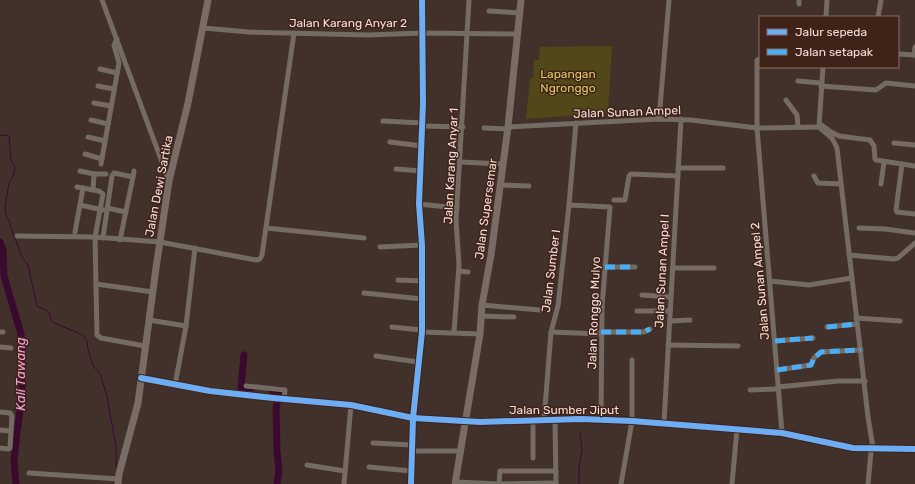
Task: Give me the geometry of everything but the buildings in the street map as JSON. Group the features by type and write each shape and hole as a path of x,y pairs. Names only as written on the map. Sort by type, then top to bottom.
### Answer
{"main road":[{"name":"Jalan Dewi Sartika","path":"118,481 137,407 170,181 188,103 208,0"},
{"name":"Jalan Supersemar","path":"456,483 480,334 482,305 490,262 508,128 521,0"},
{"path":"141,378 175,385 273,398 351,405 413,418 465,421"}],"street":[{"path":"102,0 170,181"},
{"path":"411,484 413,418 422,331 422,245 419,204 423,124 422,0"},
{"name":"Jalan Karang Anyar 1","path":"454,332 459,271 456,220 463,127 469,0"},
{"path":"659,119 669,0"},
{"path":"826,0 826,16"},
{"path":"878,16 881,0"},
{"path":"489,11 520,13"},
{"name":"Jalan Karang Anyar 2","path":"202,28 242,32 368,35 423,33 518,34"},
{"path":"17,236 95,237 160,242 258,260 262,255 294,33"},
{"path":"85,154 101,161 119,63 114,44 117,39"},
{"path":"899,54 914,55 915,47"},
{"name":"Jalan Sunan Ampel 2","path":"759,59 757,60 757,128 782,433"},
{"path":"823,68 819,125 836,144 873,448 871,452 868,484"},
{"path":"100,69 117,73"},
{"path":"798,81 821,85 876,90 886,83 915,86"},
{"path":"98,86 114,89"},
{"path":"786,100 797,115 798,127"},
{"path":"94,103 111,106"},
{"name":"Jalan Sunan Ampel","path":"484,128 508,128 659,119 681,119 757,128 819,125"},
{"name":"Jalan Sunan Ampel I","path":"664,423 681,119"},
{"path":"91,120 108,124"},
{"path":"383,121 463,127"},
{"name":"Jalan Sumber I","path":"544,420 551,332 558,306 576,123"},
{"path":"819,125 839,136 870,140 874,146 875,160 915,166"},
{"path":"88,137 105,141"},
{"path":"390,142 422,146"},
{"path":"894,143 915,145"},
{"path":"460,162 503,164"},
{"path":"881,184 884,162"},
{"path":"902,164 896,210 897,212 915,214"},
{"path":"678,168 723,168"},
{"path":"396,169 421,171"},
{"path":"80,171 94,174 106,174"},
{"path":"120,240 134,171"},
{"path":"93,190 94,174"},
{"path":"103,238 112,174 132,177"},
{"path":"614,200 624,201 626,198 629,176 631,174 678,176"},
{"path":"814,176 818,183 841,184"},
{"path":"500,185 529,186"},
{"path":"77,187 99,191 103,194 95,237 97,335 101,338 146,346"},
{"path":"75,232 83,188"},
{"path":"419,204 457,208"},
{"path":"80,205 126,212"},
{"name":"Jalan Ronggo Mulyo","path":"569,205 610,207 601,333 601,420"},
{"path":"266,228 364,238"},
{"path":"859,228 885,229 915,233"},
{"path":"849,255 894,259 898,258 915,243"},
{"path":"380,247 422,245"},
{"path":"175,385 186,326 195,248"},
{"path":"605,267 635,267"},
{"path":"673,268 714,268"},
{"path":"459,271 468,272"},
{"path":"770,281 809,284 852,278"},
{"path":"398,280 422,281"},
{"path":"96,284 153,292"},
{"path":"364,293 422,299"},
{"path":"642,295 671,296"},
{"path":"482,305 540,310"},
{"path":"637,311 670,311"},
{"path":"481,316 514,317"},
{"path":"149,320 186,326"},
{"path":"670,321 690,320"},
{"path":"827,327 857,321 900,321"},
{"path":"392,327 422,331 480,334"},
{"path":"551,332 644,332 650,329"},
{"path":"775,341 813,338"},
{"path":"668,345 738,346"},
{"path":"0,347 11,348"},
{"path":"777,370 811,365 814,358 821,352 861,350"},
{"path":"376,356 418,362"},
{"path":"621,484 632,421 632,360"},
{"path":"750,390 838,381 865,381"},
{"path":"246,386 285,390 283,399"},
{"path":"344,484 351,405"},
{"path":"0,412 12,414 10,448 0,448"},
{"path":"456,483 556,483 555,420"},
{"name":"Jalan Sumber Jiput","path":"465,421 632,421 782,433 852,448 915,449"},
{"path":"533,421 534,458"},
{"path":"732,484 737,429"},
{"path":"0,430 10,431"},
{"path":"373,443 412,448 461,451"},
{"path":"307,465 345,471"},
{"path":"369,467 411,471"},
{"path":"499,484 500,471 556,471"},
{"path":"29,473 118,481"}],"green space":[{"name":"Lapangan Ngronggo","path":"612,46 608,113 526,119 530,78 533,78 534,60 539,60 540,47"}],"waterway":[{"path":"0,135 9,136 11,160 15,166 14,174 9,183 5,207 6,215 22,257 28,265 37,306 49,312 51,320 54,323 83,335 87,341 93,366 100,373 107,396 116,447 116,467"},
{"name":"Kali Tawang","path":"0,242 3,250 4,276 21,334 22,396 14,461 16,484"},
{"path":"244,355 241,387 252,388"},
{"path":"272,390 280,390 276,408 279,471 277,484"},
{"path":"579,484 579,467 582,450 580,433"}],"marked path":[{"path":"605,267 635,267"},
{"path":"827,327 857,324"},
{"path":"601,332 644,332 650,329"},
{"path":"775,341 813,338"},
{"path":"777,370 811,365 814,358 821,352 861,350"}],"cycle path":[{"path":"411,484 413,418 422,332 422,245 419,204 423,103 422,0"},
{"path":"141,378 210,391 351,405 413,418 480,422 581,419 632,421 782,433 853,448 915,449"}]}
